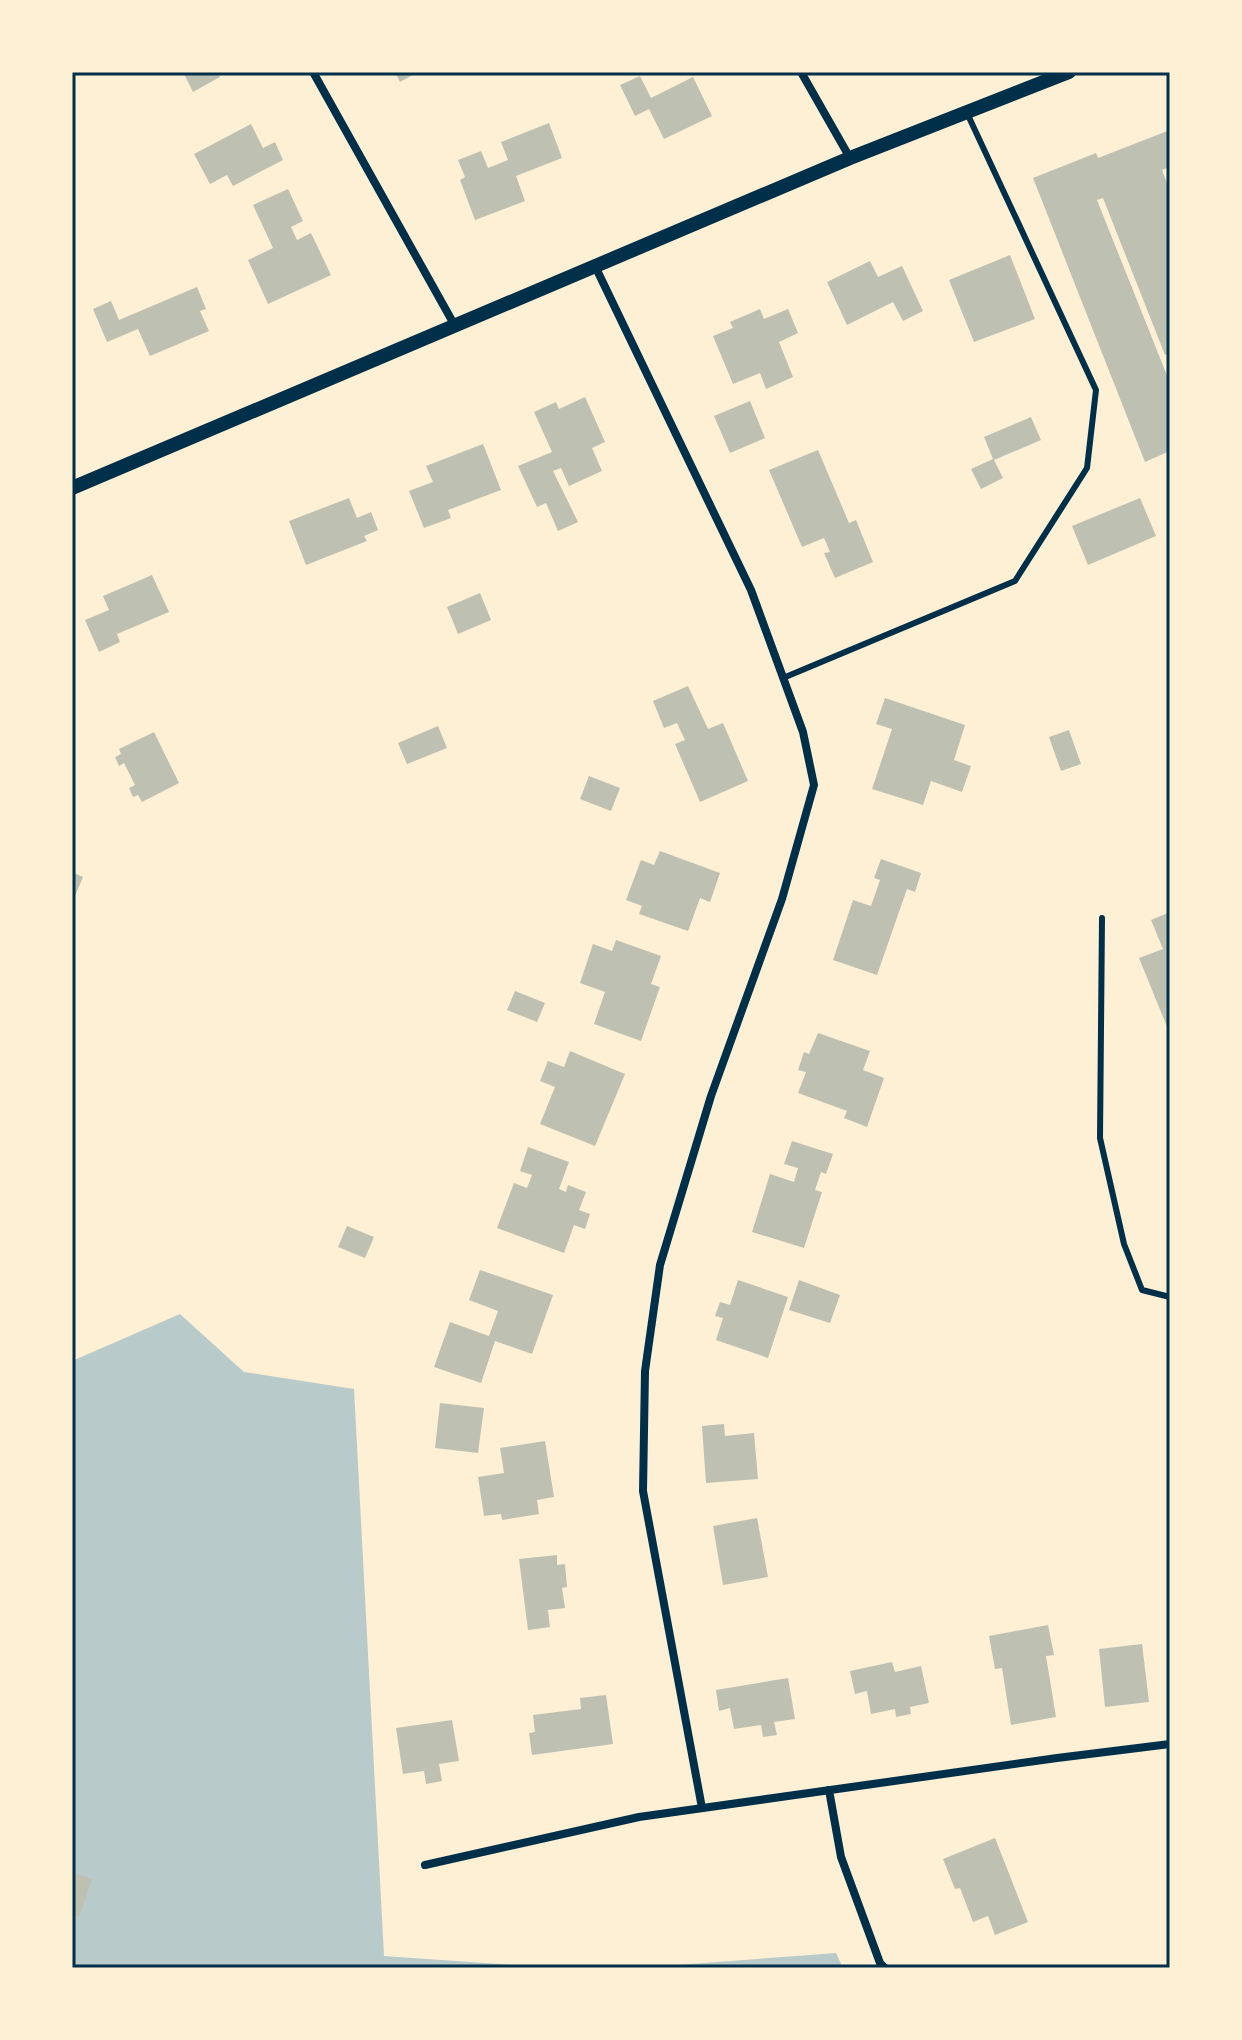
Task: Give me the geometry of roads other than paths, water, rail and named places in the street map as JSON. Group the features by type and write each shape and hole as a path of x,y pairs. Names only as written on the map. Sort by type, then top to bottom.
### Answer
{"street":[{"path":"313,72 455,326"},
{"path":"801,72 850,158"},
{"path":"72,488 850,158 1069,72"},
{"path":"595,266 751,590 803,732 814,785 782,899 711,1096 660,1265 645,1371 643,1491 702,1808"},
{"path":"425,1865 639,1817 1170,1744"},
{"path":"829,1790 841,1857 880,1963 885,1968"}],"lane":[{"path":"783,678 1015,581 1087,468 1096,390 967,112"},
{"path":"1102,918 1100,1138 1124,1244 1142,1290 1170,1297"}]}
